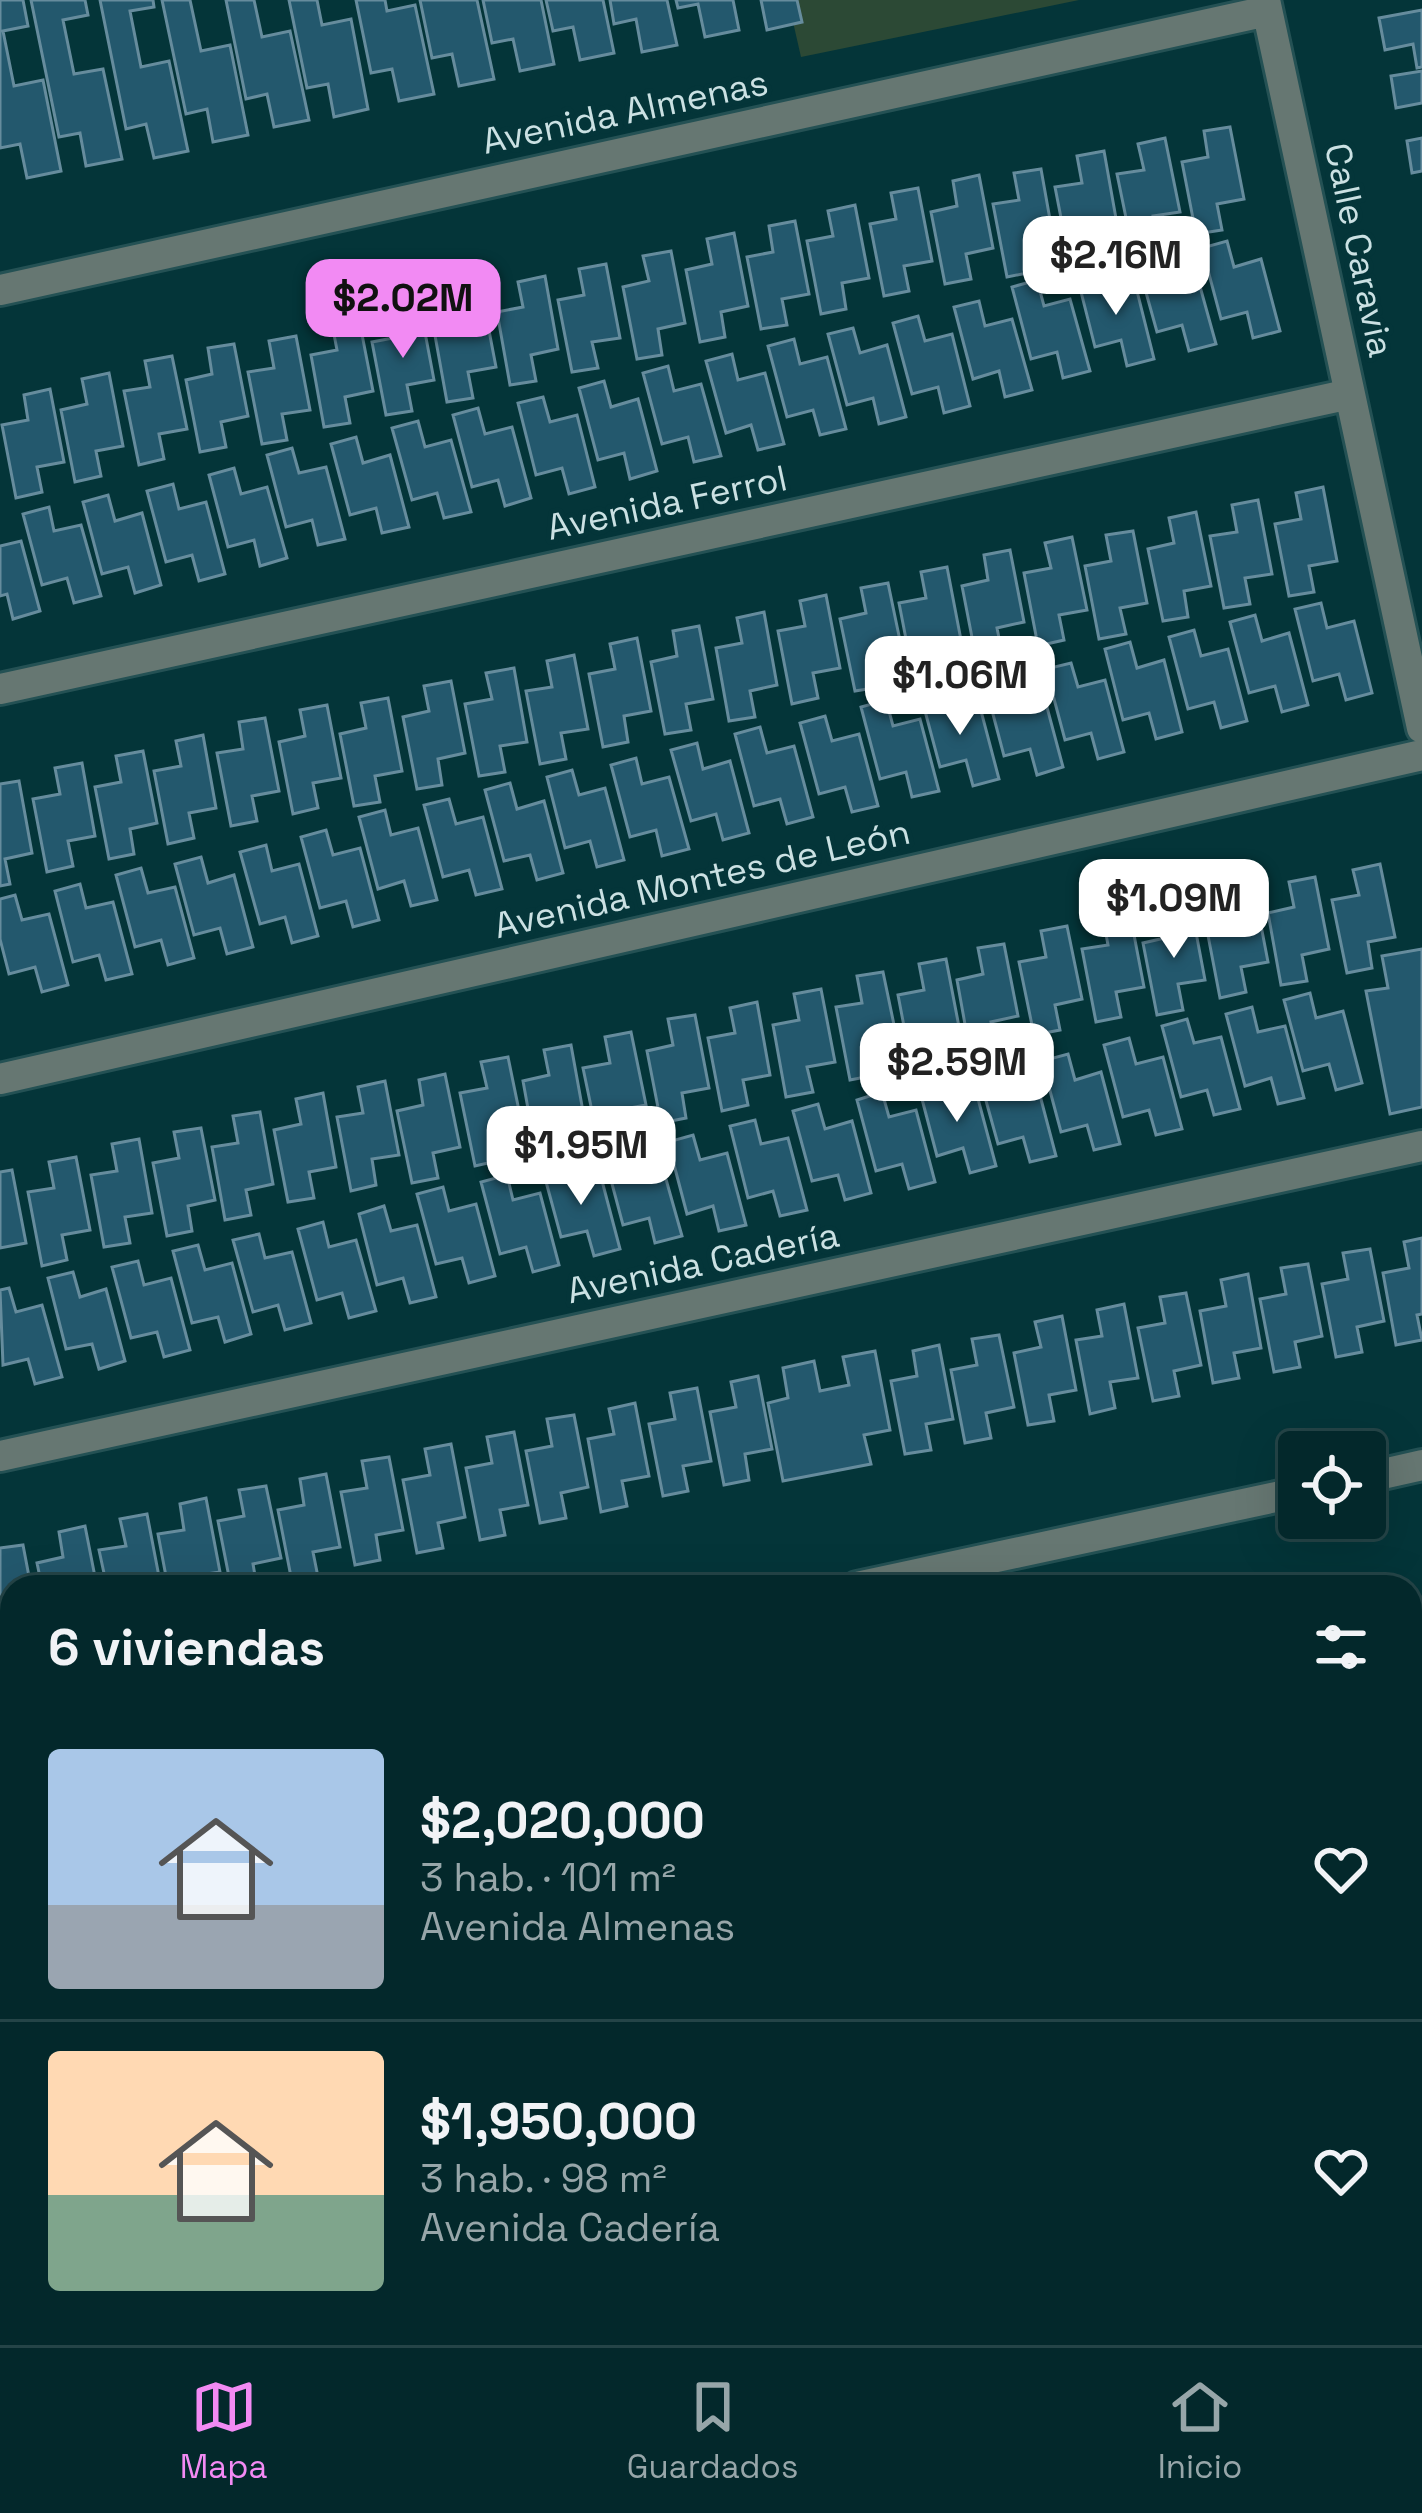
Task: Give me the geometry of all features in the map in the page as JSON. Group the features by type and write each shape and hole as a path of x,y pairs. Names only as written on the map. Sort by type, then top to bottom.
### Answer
{"street":[{"name":"Avenida Almenas","path":"0,290 1266,5"},
{"name":"Calle Caravia","path":"1266,5 1422,728"},
{"name":"Avenida Ferrol","path":"0,689 1350,394"},
{"name":"Avenida Montes de León","path":"0,1079 1422,754"},
{"name":"Avenida Cadería","path":"0,1456 1422,1146"},
{"path":"1386,1473 1422,1465"},
{"path":"913,1575 1278,1497"}],"green space":[{"path":"788,0 1079,0 801,57"}],"building":[{"path":"0,0 23,0 28,26 3,31 14,86 43,80 61,171 27,178 20,144 0,148"},
{"path":"31,0 85,0 88,15 63,20 74,74 103,69 122,159 86,166 80,133 59,137"},
{"path":"100,0 153,0 154,7 130,11 141,67 169,61 188,151 154,158 146,124 126,129"},
{"path":"162,0 190,0 201,51 230,45 248,135 213,142 207,109 186,114"},
{"path":"226,0 254,0 262,37 290,31 309,120 274,127 267,94 246,99"},
{"path":"289,0 317,0 322,25 351,19 368,109 334,117 328,84 307,88"},
{"path":"356,0 385,0 387,11 415,5 434,94 399,101 392,69 371,73"},
{"path":"420,0 477,0 494,79 459,86 452,54 432,58"},
{"path":"483,0 541,0 554,64 520,71 513,39 492,43"},
{"path":"546,0 603,0 614,53 580,60 573,27 553,31"},
{"path":"610,0 667,0 677,45 642,52 636,19 614,24"},
{"path":"676,0 733,0 739,30 705,37 698,4 678,8"},
{"path":"761,0 797,0 802,22 767,30"},
{"path":"1422,10 1422,67 1417,68 1413,44 1385,50 1379,18"},
{"path":"1422,71 1422,103 1396,108 1391,76"},
{"path":"1230,127 1244,199 1217,204 1222,230 1196,234 1182,162 1208,157 1204,131"},
{"path":"1165,138 1180,212 1153,216 1157,242 1132,247 1117,174 1144,170 1138,144"},
{"path":"1422,138 1422,171 1412,173 1407,141"},
{"path":"1104,151 1117,224 1090,229 1095,255 1069,259 1055,187 1082,183 1077,156"},
{"path":"1041,169 1054,242 1027,247 1032,272 1007,277 993,204 1019,200 1014,173"},
{"path":"979,175 993,248 966,254 971,279 945,284 931,212 957,206 953,181"},
{"path":"918,188 932,261 904,266 909,291 884,296 870,224 896,219 891,193"},
{"path":"855,205 869,278 842,283 846,309 821,314 807,241 833,236 828,211"},
{"path":"795,221 809,294 782,299 787,325 761,329 747,257 773,252 769,226"},
{"path":"734,233 748,306 721,312 725,337 700,342 686,270 712,264 707,239"},
{"path":"1227,241 1234,267 1261,259 1280,331 1253,338 1247,312 1221,319 1202,248"},
{"path":"671,251 685,323 658,329 662,355 637,359 623,287 649,281 643,256"},
{"path":"1163,253 1169,279 1196,272 1216,344 1189,351 1182,325 1157,332 1137,260"},
{"path":"606,264 620,338 592,342 598,368 572,372 558,300 584,295 579,269"},
{"path":"1102,269 1108,295 1136,287 1154,359 1127,366 1121,340 1095,347 1077,276"},
{"path":"545,276 558,349 531,355 536,381 510,385 497,312 523,307 518,282"},
{"path":"1037,280 1044,306 1070,299 1090,371 1063,378 1057,352 1031,359 1012,287"},
{"path":"482,294 496,367 468,372 473,398 447,402 434,330 460,325 455,299"},
{"path":"979,301 985,326 1012,319 1032,390 1005,397 999,371 973,379 954,307"},
{"path":"420,306 434,380 407,385 412,411 386,415 372,342 398,337 393,312"},
{"path":"918,316 925,341 952,334 970,406 944,413 938,387 912,394 893,323"},
{"path":"359,319 373,391 345,397 350,423 324,427 311,355 337,350 332,324"},
{"path":"853,328 860,353 887,345 906,417 879,424 873,398 847,405 828,334"},
{"path":"296,336 310,410 282,414 287,440 262,444 248,372 274,368 269,341"},
{"path":"794,339 800,364 827,357 846,429 820,435 813,410 787,417 768,346"},
{"path":"234,344 248,416 221,422 226,447 200,452 186,380 212,374 208,348"},
{"path":"732,354 738,380 765,373 784,444 758,450 751,425 726,433 706,361"},
{"path":"172,356 187,429 159,434 164,459 139,465 124,391 150,387 145,361"},
{"path":"668,366 674,391 701,384 721,456 694,462 688,437 662,444 643,373"},
{"path":"109,373 123,446 96,451 101,476 75,482 61,410 87,404 82,379"},
{"path":"604,381 611,407 638,399 657,471 630,479 624,453 598,460 579,388"},
{"path":"50,389 64,462 37,467 42,492 16,498 2,425 28,420 24,395"},
{"path":"543,397 550,422 577,415 595,487 569,494 562,468 536,475 518,403"},
{"path":"478,408 485,434 512,427 531,498 505,506 498,480 472,487 453,415"},
{"path":"418,421 425,447 451,440 471,512 444,518 437,493 412,500 392,428"},
{"path":"356,437 363,463 390,455 409,527 382,533 376,508 350,515 331,444"},
{"path":"292,448 299,473 326,467 345,539 318,545 312,520 286,527 267,455"},
{"path":"234,468 241,494 267,487 287,558 260,566 254,540 228,547 209,475"},
{"path":"173,484 179,509 206,502 225,574 199,581 192,555 166,562 147,491"},
{"path":"1323,487 1337,561 1309,566 1314,592 1289,596 1275,524 1301,519 1296,493"},
{"path":"108,495 115,521 142,513 161,585 135,593 128,567 102,574 83,502"},
{"path":"1258,500 1272,574 1245,578 1250,604 1224,608 1210,536 1237,532 1232,505"},
{"path":"49,507 54,531 81,525 101,596 74,603 67,578 42,585 23,514"},
{"path":"1196,512 1211,586 1184,591 1188,617 1163,621 1148,549 1174,543 1169,518"},
{"path":"1133,531 1147,603 1120,608 1126,634 1099,639 1085,566 1111,561 1106,535"},
{"path":"1072,537 1087,610 1059,615 1064,640 1038,646 1024,573 1051,568 1045,543"},
{"path":"21,541 40,611 13,619 7,594 0,596 0,546"},
{"path":"1010,550 1024,622 997,628 1002,653 976,658 962,586 988,580 984,555"},
{"path":"947,567 961,640 934,645 939,671 913,675 899,603 926,598 921,572"},
{"path":"888,583 903,655 875,661 880,687 855,691 840,619 866,613 861,588"},
{"path":"826,595 840,668 813,673 818,698 792,704 778,631 805,626 800,601"},
{"path":"1321,603 1327,628 1354,621 1372,693 1346,700 1339,674 1313,681 1295,609"},
{"path":"764,612 777,685 750,691 755,717 729,721 716,648 742,643 737,618"},
{"path":"1255,615 1262,641 1289,633 1308,705 1282,712 1275,686 1249,693 1230,622"},
{"path":"699,626 713,699 686,704 691,730 665,734 651,662 677,656 673,631"},
{"path":"1194,630 1201,656 1228,649 1247,721 1221,728 1214,702 1188,709 1169,637"},
{"path":"637,638 651,711 624,716 628,742 603,747 589,674 615,669 610,644"},
{"path":"1130,642 1137,668 1164,660 1182,732 1156,739 1149,713 1123,720 1105,649"},
{"path":"574,655 588,729 561,733 566,759 540,764 526,691 552,687 547,661"},
{"path":"1071,663 1078,687 1105,680 1124,752 1098,759 1091,733 1065,740 1046,669"},
{"path":"514,668 527,742 500,746 505,772 479,776 465,704 492,699 486,673"},
{"path":"1011,678 1017,703 1044,696 1063,767 1037,775 1030,749 1004,756 985,684"},
{"path":"451,681 465,753 438,759 442,785 417,789 403,717 429,711 424,686"},
{"path":"946,690 953,714 980,707 999,779 973,786 966,760 940,767 921,696"},
{"path":"388,698 402,771 375,776 380,802 354,806 340,734 366,728 361,703"},
{"path":"886,700 893,726 920,719 939,791 912,797 906,772 880,779 861,707"},
{"path":"327,705 341,778 313,783 318,808 293,814 279,742 305,736 300,710"},
{"path":"825,716 832,741 859,734 878,806 852,812 845,787 819,794 800,723"},
{"path":"265,718 279,791 252,796 257,821 231,826 217,753 243,749 239,722"},
{"path":"760,727 767,753 794,746 813,817 787,824 780,799 754,806 735,734"},
{"path":"203,735 216,808 189,813 194,838 168,844 154,771 181,766 176,741"},
{"path":"697,743 703,769 730,761 749,833 723,840 716,814 691,821 671,750"},
{"path":"143,751 157,823 130,829 134,854 109,859 95,787 121,782 116,756"},
{"path":"636,758 642,784 669,777 689,849 662,856 656,830 630,837 611,765"},
{"path":"82,763 95,836 68,841 73,866 47,872 33,799 60,794 55,768"},
{"path":"572,770 579,795 605,788 624,860 597,867 590,841 565,848 547,777"},
{"path":"19,781 32,853 5,859 10,884 0,886 0,784"},
{"path":"510,783 517,809 544,801 563,873 537,880 530,855 504,861 485,790"},
{"path":"449,799 456,824 483,817 502,889 476,895 469,870 443,877 424,805"},
{"path":"385,810 391,835 418,828 437,900 411,906 404,881 378,889 359,817"},
{"path":"326,830 333,855 360,848 379,920 353,927 346,901 320,908 301,837"},
{"path":"266,845 272,871 299,864 318,936 292,943 285,917 260,924 240,852"},
{"path":"201,857 208,883 234,875 253,947 227,954 220,928 194,935 175,864"},
{"path":"1380,864 1395,937 1368,942 1372,968 1347,973 1332,900 1359,895 1353,870"},
{"path":"141,868 148,893 175,887 194,958 168,965 161,940 135,947 116,875"},
{"path":"1315,877 1329,949 1302,955 1307,981 1281,985 1268,913 1294,907 1289,882"},
{"path":"80,884 86,908 113,902 132,974 106,980 99,955 73,962 55,891"},
{"path":"1254,889 1268,962 1241,967 1246,992 1220,998 1206,925 1232,920 1227,895"},
{"path":"15,895 22,920 49,914 68,985 42,992 35,967 9,974 0,939 0,899"},
{"path":"1191,906 1205,980 1178,984 1183,1010 1157,1015 1143,943 1169,937 1165,912"},
{"path":"1130,914 1144,987 1116,992 1121,1017 1096,1022 1082,949 1108,945 1103,918"},
{"path":"1067,926 1082,999 1055,1005 1060,1030 1034,1035 1019,962 1046,957 1041,931"},
{"path":"1004,944 1018,1016 991,1022 997,1047 970,1052 957,980 983,974 978,948"},
{"path":"1422,949 1422,1107 1390,1114 1366,991 1388,988 1382,956"},
{"path":"946,959 960,1032 932,1038 937,1063 912,1068 898,995 924,990 919,964"},
{"path":"883,972 898,1044 871,1050 876,1075 850,1080 836,1007 862,1003 857,976"},
{"path":"821,989 835,1062 807,1067 813,1092 786,1097 773,1025 799,1020 794,994"},
{"path":"1310,993 1316,1018 1343,1011 1362,1083 1336,1090 1329,1064 1303,1071 1284,1000"},
{"path":"757,1002 770,1075 743,1080 748,1105 722,1111 708,1038 735,1033 730,1008"},
{"path":"1252,1007 1258,1032 1285,1026 1304,1098 1278,1104 1271,1078 1245,1086 1226,1014"},
{"path":"695,1015 709,1088 682,1093 686,1118 661,1123 647,1051 673,1045 668,1019"},
{"path":"1187,1019 1194,1043 1221,1037 1240,1109 1214,1115 1207,1090 1181,1097 1162,1026"},
{"path":"631,1032 646,1105 619,1110 624,1135 598,1140 583,1068 610,1063 605,1037"},
{"path":"1129,1038 1136,1064 1163,1057 1182,1129 1156,1135 1149,1110 1123,1117 1104,1045"},
{"path":"571,1045 584,1117 557,1123 562,1148 536,1153 523,1081 549,1075 544,1050"},
{"path":"1068,1054 1075,1080 1101,1072 1120,1144 1094,1150 1087,1125 1061,1132 1042,1061"},
{"path":"508,1057 523,1130 496,1135 501,1160 475,1166 460,1093 487,1088 481,1062"},
{"path":"1004,1065 1010,1091 1037,1084 1056,1156 1030,1162 1023,1137 998,1144 978,1072"},
{"path":"445,1074 460,1147 433,1153 438,1178 412,1183 397,1111 423,1105 419,1080"},
{"path":"944,1077 950,1102 977,1095 996,1166 970,1173 963,1148 937,1156 918,1084"},
{"path":"385,1081 399,1155 372,1159 376,1185 351,1191 337,1117 363,1113 358,1087"},
{"path":"882,1092 889,1117 916,1110 935,1182 909,1189 902,1164 876,1171 857,1100"},
{"path":"323,1093 336,1167 309,1172 314,1198 288,1202 274,1130 301,1124 296,1099"},
{"path":"818,1104 825,1129 852,1121 871,1193 845,1200 838,1175 812,1181 793,1111"},
{"path":"260,1112 273,1184 246,1190 251,1215 225,1220 212,1147 238,1143 233,1116"},
{"path":"755,1120 761,1144 788,1138 807,1210 780,1216 773,1191 748,1198 730,1126"},
{"path":"201,1128 215,1200 188,1206 192,1231 167,1236 153,1163 179,1158 174,1132"},
{"path":"693,1135 700,1160 727,1153 746,1225 719,1231 713,1206 687,1214 668,1142"},
{"path":"139,1139 152,1213 125,1217 130,1243 104,1247 91,1175 117,1171 112,1144"},
{"path":"629,1146 636,1171 662,1165 682,1236 655,1243 649,1218 623,1225 604,1154"},
{"path":"76,1157 90,1230 62,1235 67,1260 42,1266 28,1192 54,1188 49,1162"},
{"path":"568,1160 575,1185 601,1177 620,1249 594,1256 587,1231 561,1237 542,1167"},
{"path":"12,1170 26,1243 0,1248 0,1172"},
{"path":"507,1175 513,1200 540,1193 559,1265 533,1272 526,1247 500,1254 481,1182"},
{"path":"443,1187 449,1211 476,1204 495,1276 469,1283 462,1258 436,1264 417,1194"},
{"path":"384,1206 391,1231 417,1225 436,1297 410,1303 403,1278 377,1285 359,1214"},
{"path":"323,1222 329,1247 356,1240 376,1311 349,1318 342,1293 317,1300 298,1229"},
{"path":"259,1234 265,1258 292,1252 311,1323 285,1330 278,1305 253,1312 233,1240"},
{"path":"1422,1238 1422,1314 1417,1315 1422,1340 1396,1345 1383,1273 1409,1268 1404,1242"},
{"path":"198,1245 205,1270 232,1263 251,1334 225,1342 218,1317 192,1323 173,1251"},
{"path":"1370,1249 1384,1321 1357,1327 1362,1352 1336,1357 1322,1284 1348,1279 1343,1253"},
{"path":"138,1261 144,1285 171,1278 190,1350 164,1357 157,1332 131,1338 112,1267"},
{"path":"1308,1264 1322,1336 1295,1342 1300,1367 1274,1372 1260,1299 1286,1294 1281,1268"},
{"path":"73,1272 80,1297 106,1289 125,1361 99,1369 92,1344 66,1349 48,1278"},
{"path":"1248,1274 1261,1348 1234,1353 1239,1378 1213,1383 1200,1311 1226,1306 1221,1280"},
{"path":"9,1288 16,1312 42,1305 62,1377 35,1384 28,1359 3,1365 0,1290"},
{"path":"1186,1293 1201,1365 1174,1371 1179,1396 1153,1401 1138,1328 1165,1323 1160,1297"},
{"path":"1124,1304 1138,1378 1110,1382 1115,1408 1090,1414 1076,1340 1102,1336 1097,1310"},
{"path":"1062,1316 1076,1390 1049,1395 1054,1421 1028,1425 1014,1353 1041,1347 1035,1322"},
{"path":"999,1335 1014,1407 986,1413 991,1438 965,1443 951,1370 977,1365 972,1339"},
{"path":"939,1345 953,1419 926,1424 931,1450 905,1454 891,1381 917,1376 913,1351"},
{"path":"875,1351 890,1430 864,1435 871,1464 783,1481 768,1403 788,1398 783,1368 814,1361 820,1391 849,1385 843,1357"},
{"path":"758,1376 772,1449 745,1454 749,1480 724,1485 710,1412 736,1407 731,1382"},
{"path":"697,1388 711,1461 683,1466 688,1491 663,1496 649,1424 675,1419 670,1393"},
{"path":"635,1403 649,1476 622,1481 627,1506 601,1512 588,1439 614,1434 609,1409"},
{"path":"574,1415 588,1487 561,1493 566,1518 540,1523 526,1451 552,1446 547,1419"},
{"path":"514,1432 528,1505 500,1510 505,1535 480,1540 466,1468 492,1463 487,1437"},
{"path":"451,1444 465,1517 438,1523 443,1548 417,1553 403,1480 430,1475 425,1449"},
{"path":"389,1457 403,1530 376,1535 380,1560 355,1565 341,1492 367,1488 362,1461"},
{"path":"326,1474 340,1547 313,1552 318,1575 291,1575 278,1510 304,1505 300,1479"},
{"path":"266,1486 281,1558 253,1564 255,1575 229,1575 218,1521 244,1516 239,1490"},
{"path":"206,1498 220,1572 166,1575 158,1534 184,1530 180,1504"},
{"path":"147,1514 159,1575 104,1575 99,1550 126,1546 120,1519"},
{"path":"85,1526 95,1575 40,1575 37,1563 63,1557 59,1532"},
{"path":"23,1545 29,1575 0,1575 0,1548"}]}
